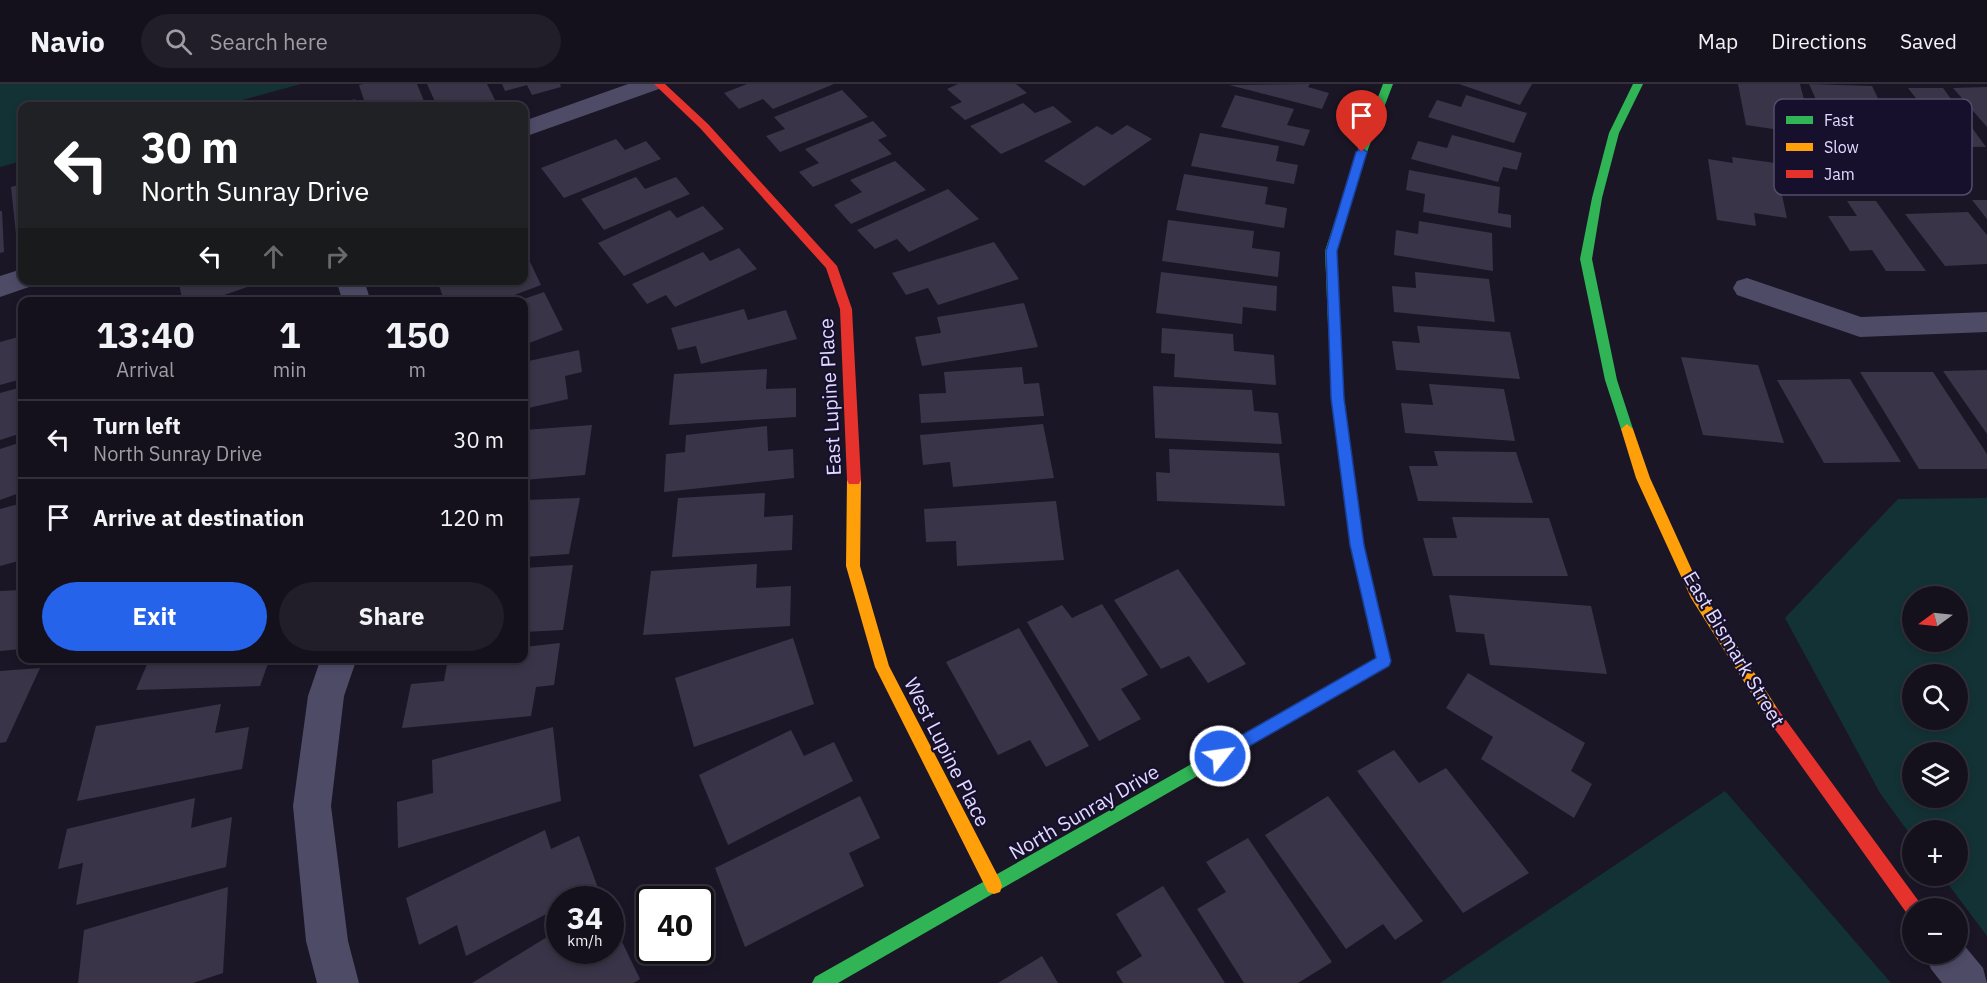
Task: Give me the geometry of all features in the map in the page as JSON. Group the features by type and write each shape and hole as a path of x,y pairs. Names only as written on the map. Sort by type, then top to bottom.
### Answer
{"street":[{"path":"528,128 651,84"},
{"name":"East Lupine Place","path":"658,84 704,126 831,266 846,309 854,445 853,566 882,667"},
{"name":"North Sunray Drive","path":"821,983 1384,661 1357,545 1338,398 1331,251 1362,152 1388,84"},
{"name":"East Bismark Street","path":"1638,84 1614,133 1597,198 1586,259 1611,380 1643,478 1696,594 1788,737 1906,898"},
{"path":"0,286 18,280"},
{"path":"1747,288 1860,327 1987,322"},
{"path":"337,663 326,696 312,806 327,941 338,983"},
{"name":"West Lupine Place","path":"882,667 994,886"},
{"path":"1954,964 1968,983"}],"green space":[{"path":"0,84 301,84 235,102 18,102 18,162 0,167"},
{"path":"1987,498 1987,936 1968,911 1968,898 1958,898 1950,886 1968,886 1968,820 1902,820 1902,823 1880,793 1785,618 1898,499"},
{"path":"1725,791 1891,983 1440,983"}],"building":[{"path":"417,84 424,102 365,102 359,85"},
{"path":"427,84 487,84 496,102 435,102"},
{"path":"502,84 560,84 561,87 532,95 527,85 505,91"},
{"path":"747,84 834,84 773,109 763,99 739,109 724,93"},
{"path":"958,84 1016,84 1027,93 965,120 950,107 962,102 947,89"},
{"path":"1310,84 1308,87 1329,93 1322,109 1229,85"},
{"path":"1459,84 1532,84 1520,105"},
{"path":"1738,84 1800,84 1804,99 1774,99 1774,129 1746,125"},
{"path":"1809,84 1872,86 1878,99 1816,99"},
{"path":"1987,87 1987,127 1972,110 1972,99 1963,99 1953,88"},
{"path":"1908,88 1943,88 1951,99 1916,99"},
{"path":"842,90 868,117 780,152 766,136 785,129 774,117"},
{"path":"1235,95 1294,109 1287,125 1310,130 1304,146 1221,127"},
{"path":"1466,95 1527,113 1514,143 1428,117 1437,100 1461,107"},
{"path":"1023,103 1035,113 1053,106 1072,122 1001,154 970,126"},
{"path":"873,121 887,136 878,140 892,154 813,187 799,172 819,163 805,149"},
{"path":"1127,125 1152,139 1084,186 1044,161 1097,126 1112,135"},
{"path":"1972,128 1986,147 1972,147"},
{"path":"1200,133 1279,146 1276,161 1298,165 1294,184 1191,166"},
{"path":"1452,135 1522,153 1517,170 1503,167 1498,182 1411,159 1418,141 1447,148"},
{"path":"616,139 625,150 646,141 661,159 564,198 541,168"},
{"path":"1732,157 1774,163 1774,195 1782,195 1787,218 1754,213 1756,226 1717,220 1708,159 1733,163"},
{"path":"895,161 926,190 851,224 834,205 862,192 850,180"},
{"path":"1409,170 1500,187 1498,213 1511,215 1511,228 1423,212 1425,194 1406,190"},
{"path":"1184,174 1268,187 1265,204 1287,208 1284,228 1176,210"},
{"path":"636,177 645,189 676,177 690,194 604,230 581,199"},
{"path":"18,185 18,233 16,234 11,187"},
{"path":"948,189 979,219 909,252 897,239 875,249 857,230"},
{"path":"1972,200 1987,200 1987,219"},
{"path":"1847,201 1876,201 1926,271 1886,271 1872,250 1850,251 1828,216 1857,216"},
{"path":"703,206 724,229 624,276 598,243 670,210 677,218"},
{"path":"0,211 2,211 4,252 0,253"},
{"path":"1968,212 1987,235 1987,264 1945,266 1905,214"},
{"path":"1168,220 1254,231 1252,248 1280,252 1278,277 1162,261"},
{"path":"1419,221 1492,233 1493,271 1394,255 1396,230 1418,234"},
{"path":"994,242 1019,279 938,305 928,288 906,295 892,273"},
{"path":"739,248 757,269 675,307 666,295 647,304 632,284 703,252 710,261"},
{"path":"528,257 541,285 509,297 443,297 439,285 528,285"},
{"path":"1161,272 1277,286 1276,311 1243,307 1242,324 1156,313"},
{"path":"1415,272 1489,279 1495,322 1394,312 1392,286 1416,288"},
{"path":"179,285 253,285 219,297 182,297"},
{"path":"544,292 563,330 528,343 528,298"},
{"path":"1024,303 1038,347 922,366 915,337 941,333 937,317"},
{"path":"744,309 748,320 786,310 797,339 701,364 696,346 678,350 671,328"},
{"path":"1417,326 1510,332 1520,379 1396,370 1392,341 1420,343"},
{"path":"1162,328 1233,334 1234,351 1274,355 1276,385 1174,377 1175,354 1161,353"},
{"path":"18,337 18,380 0,385 0,342"},
{"path":"579,350 582,372 565,376 568,399 528,408 528,361"},
{"path":"1681,357 1758,365 1784,443 1703,435"},
{"path":"1022,367 1024,384 1039,383 1044,416 921,423 919,394 946,393 944,372"},
{"path":"767,369 766,389 796,388 796,417 669,425 674,374"},
{"path":"1987,370 1987,434 1943,371"},
{"path":"1860,372 1933,372 1987,454 1987,469 1919,469"},
{"path":"1850,379 1901,462 1824,463 1777,380"},
{"path":"1429,384 1504,389 1515,441 1405,433 1401,403 1433,405"},
{"path":"1153,386 1252,390 1254,411 1278,413 1282,444 1155,438"},
{"path":"18,388 18,434 0,440 0,393"},
{"path":"1043,424 1054,478 953,487 950,462 923,465 920,435"},
{"path":"592,425 585,475 528,480 528,430"},
{"path":"767,426 768,451 793,449 794,478 664,492 666,454 685,452 686,435"},
{"path":"18,443 18,493 0,500 0,449"},
{"path":"1169,449 1279,453 1285,506 1157,501 1156,472 1170,473"},
{"path":"1434,451 1516,452 1533,503 1418,501 1409,466 1438,466"},
{"path":"765,493 764,517 793,515 792,550 672,557 678,498"},
{"path":"580,498 569,554 528,557 528,500"},
{"path":"1056,501 1064,560 957,566 956,541 926,542 924,509"},
{"path":"18,504 18,561 0,566 0,509"},
{"path":"1452,517 1549,518 1568,576 1433,576 1423,538 1457,538"},
{"path":"757,564 756,588 791,586 790,626 643,635 651,571"},
{"path":"573,565 563,630 528,632 528,568"},
{"path":"1178,569 1246,664 1208,683 1189,656 1161,669 1114,600"},
{"path":"18,590 18,649 0,651 0,591"},
{"path":"1449,595 1591,606 1607,674 1490,665 1484,634 1456,632"},
{"path":"1102,604 1148,675 1121,689 1141,719 1099,741 1027,622 1062,605 1072,618"},
{"path":"1019,628 1089,746 1046,767 1030,740 998,755 946,662"},
{"path":"793,638 814,704 694,747 675,678"},
{"path":"560,643 554,685 536,687 531,716 402,728 411,684 444,681 447,663 528,663 528,647"},
{"path":"148,663 268,663 260,686 136,690"},
{"path":"40,668 6,742 0,743 0,671"},
{"path":"1468,673 1585,743 1571,771 1592,784 1574,818 1481,759 1493,737 1446,708"},
{"path":"221,704 215,733 249,727 242,769 77,801 96,726"},
{"path":"553,727 561,801 398,848 397,802 433,793 432,760"},
{"path":"791,730 804,756 834,742 853,781 728,845 699,775"},
{"path":"1394,750 1419,783 1446,768 1529,873 1463,913 1357,771"},
{"path":"860,796 880,838 849,853 864,886 745,947 715,868"},
{"path":"1328,796 1423,921 1395,940 1383,924 1346,949 1265,835"},
{"path":"195,798 191,828 232,817 226,867 76,905 83,863 58,869 67,829"},
{"path":"545,830 551,849 579,836 597,886 546,886 546,914 466,956 457,925 419,945 406,898"},
{"path":"1248,838 1332,962 1298,983 1244,983 1197,909 1226,892 1206,862"},
{"path":"1163,886 1225,983 1123,983 1116,972 1142,956 1116,914"},
{"path":"228,887 223,973 193,983 78,983 84,930"},
{"path":"546,938 546,964 624,964 624,946 640,979 634,983 472,983"},
{"path":"1042,956 1058,983 998,983"}],"traffic: fast":[{"path":"1334,324 1331,251 1362,152 1388,84"},
{"path":"1627,429 1611,380 1586,259 1597,198 1614,133 1638,84"},
{"path":"821,983 1248,739"}],"traffic: slow":[{"path":"1627,429 1643,478 1696,594 1772,713"},
{"path":"854,480 853,566 882,667 994,886"}],"traffic: jam":[{"path":"659,84 704,126 831,266 846,309 854,480"},
{"path":"1248,739 1384,661 1357,545 1338,398 1334,324"},
{"path":"1772,713 1906,898"}],"route":[{"path":"1220,756 1384,661 1357,545 1338,398 1331,251 1362,152"}]}
